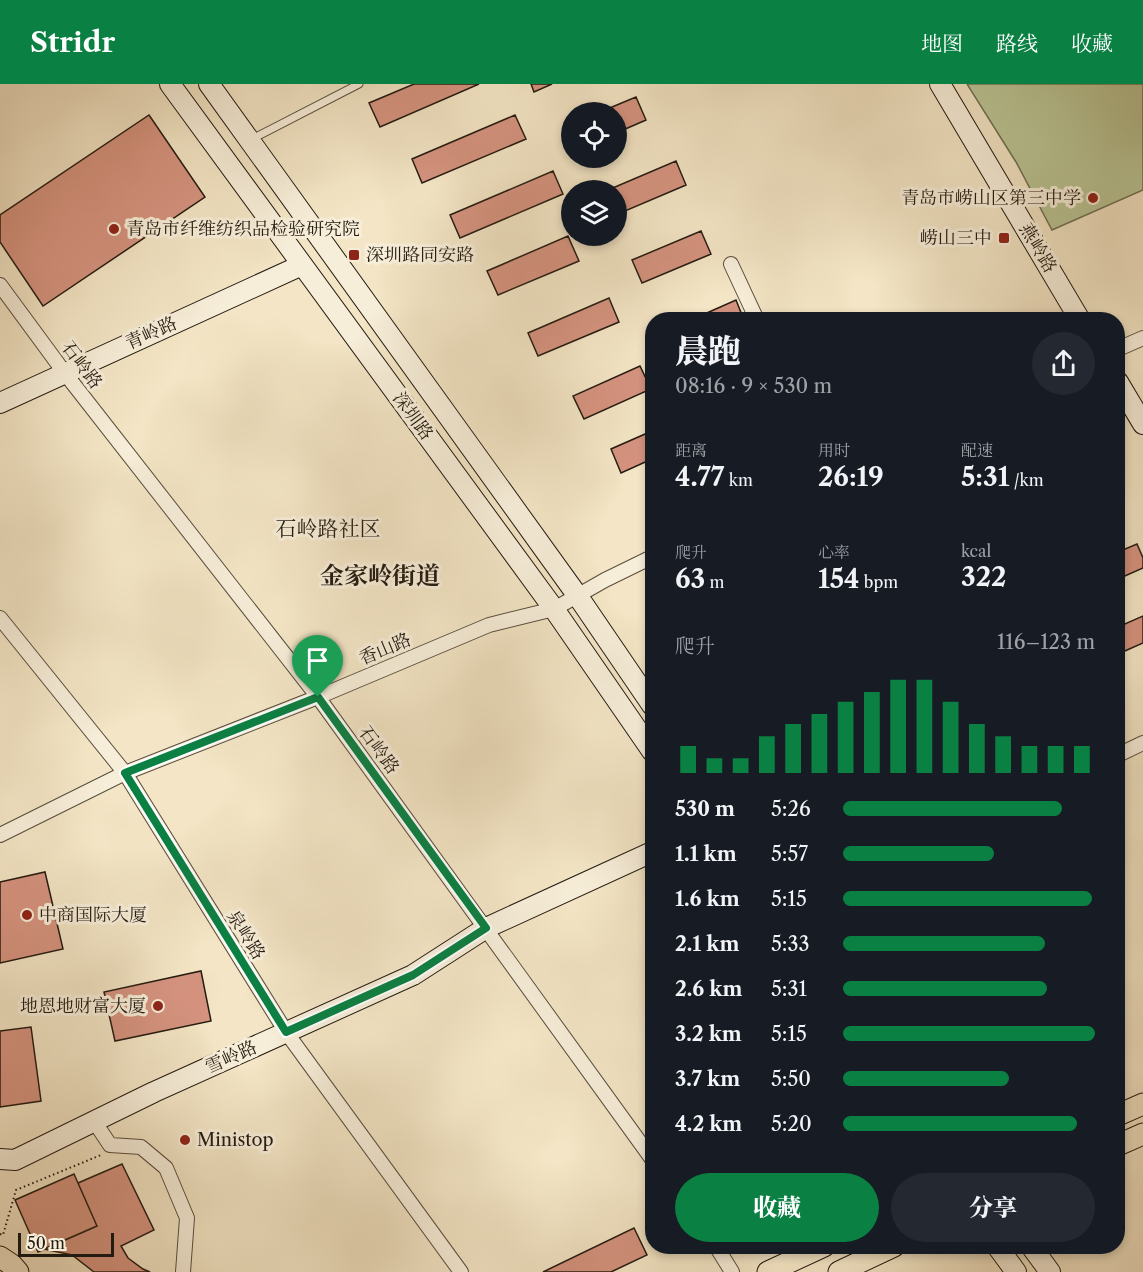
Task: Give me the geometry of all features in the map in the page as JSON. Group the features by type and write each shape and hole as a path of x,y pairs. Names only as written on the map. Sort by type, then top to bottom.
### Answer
{"main road":[{"name":"深圳路","path":"170,84 554,609 645,741"},
{"name":"深圳路","path":"209,84 577,595 645,695"},
{"name":"燕岭路","path":"940,84 1075,312"},
{"name":"青岭路","path":"0,402 302,265"},
{"path":"1125,394 1143,424"},
{"name":"雪岭路","path":"0,1159 15,1160 94,1121 413,975 486,928 645,855"},
{"path":"1125,1112 1143,1104"},
{"path":"1125,1142 1143,1134"},
{"path":"768,1272 807,1254"},
{"path":"838,1272 877,1254"},
{"path":"1003,1254 1016,1272"},
{"path":"1037,1254 1050,1272"},
{"path":"0,1257 18,1272"}],"street":[{"path":"731,264 753,312"},
{"name":"石岭路","path":"0,285 64,372 318,697 645,1149"},
{"path":"1125,347 1143,338"},
{"name":"香山路","path":"0,835 125,773 318,697 489,625 554,609 645,561"},
{"name":"泉岭路","path":"0,618 125,773 286,1032 461,1272"},
{"path":"1125,752 1143,743"},
{"path":"94,1121 110,1145 141,1147 166,1168 188,1218 183,1272"},
{"path":"721,1254 732,1272"},
{"path":"0,1266 4,1272"}],"lane":[{"path":"250,140 359,84"}],"path":[{"path":"0,1234 3,1235 16,1190 123,1146"}],"green space":[{"name":"青岛市崂山区第三中学","path":"967,84 1143,84 1143,190 1052,230 1016,162"}],"building":[{"path":"414,84 479,84 380,127 369,103"},
{"path":"531,84 552,84 534,92"},
{"path":"636,97 646,120 627,128 627,102 624,102"},
{"name":"青岛市纤维纺织品检验研究院","path":"149,115 205,197 43,306 0,242 0,215"},
{"path":"515,115 526,139 422,183 412,159"},
{"path":"676,161 686,185 627,210 627,182"},
{"path":"553,171 561,189 561,195 460,238 450,215"},
{"path":"701,231 711,254 642,283 632,260"},
{"path":"561,239 561,246 572,246 579,261 498,295 487,271"},
{"path":"609,298 619,322 538,356 528,333"},
{"path":"736,300 741,312 709,312"},
{"path":"640,366 645,376 645,392 584,419 573,396"},
{"path":"645,434 645,462 621,473 611,449"},
{"path":"1137,544 1143,558 1143,568 1125,576 1125,549"},
{"path":"1143,616 1143,643 1125,651 1125,624"},
{"name":"中商国际大厦","path":"45,872 63,949 0,963 0,882"},
{"name":"地恩地财富大厦","path":"201,971 211,1021 115,1041 104,992"},
{"path":"31,1027 41,1101 0,1107 0,1031"},
{"path":"122,1164 154,1230 121,1246 128,1258 150,1272 94,1272 72,1255 44,1249 97,1226 78,1183"},
{"path":"74,1174 97,1226 38,1252 15,1200"},
{"path":"634,1228 647,1255 611,1272 543,1272"}],"place":[{"name":"青岛市崂山区第三中学","path":"1093,198"},
{"name":"青岛市纤维纺织品检验研究院","path":"114,229"},
{"name":"崂山三中","path":"1004,238"},
{"name":"深圳路同安路","path":"354,255"},
{"name":"中商国际大厦","path":"27,915"},
{"name":"地恩地财富大厦","path":"158,1006"},
{"name":"Ministop","path":"185,1140"}],"district":[{"name":"石岭路社区","path":"328,529"},
{"name":"金家岭街道","path":"380,576"}],"route":[{"path":"318,697 486,928 413,975 286,1032 125,773 318,697"}]}
